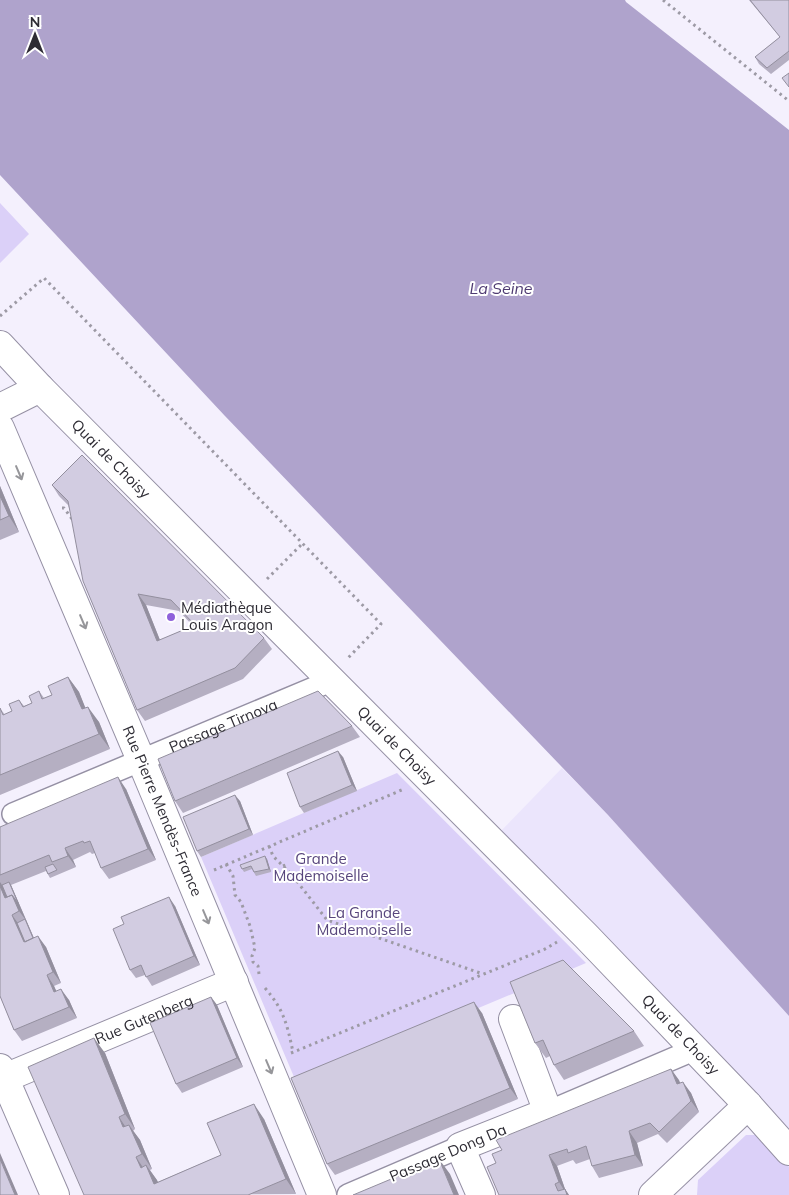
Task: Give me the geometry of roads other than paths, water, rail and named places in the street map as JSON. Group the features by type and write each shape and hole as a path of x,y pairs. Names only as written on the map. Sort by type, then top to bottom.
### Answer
{"street":[{"name":"Quai de Choisy","path":"0,346 579,929 748,1105 789,1151"},
{"path":"0,408 40,388"},
{"name":"Rue Pierre Mendès-France","path":"0,428 190,880 251,981 267,1064 322,1195"},
{"name":"Passage Tirnova","path":"13,814 321,685"},
{"name":"Rue Gutenberg","path":"1,1075 251,981"},
{"path":"513,1019 548,1112"},
{"name":"Passage Dong Da","path":"348,1195 684,1054"},
{"path":"1,1075 55,1195"},
{"path":"654,1195 748,1105"},
{"path":"460,1147 481,1195"}],"water":[{"name":"La Seine","path":"0,0 625,0 789,130 789,1016 608,815 225,416 0,175"}],"place":[{"name":"Médiathèque Louis Aragon","path":"171,617"}],"park label":[{"name":"Grande Mademoiselle","path":"321,868"},
{"name":"La Grande Mademoiselle","path":"364,922"}]}
